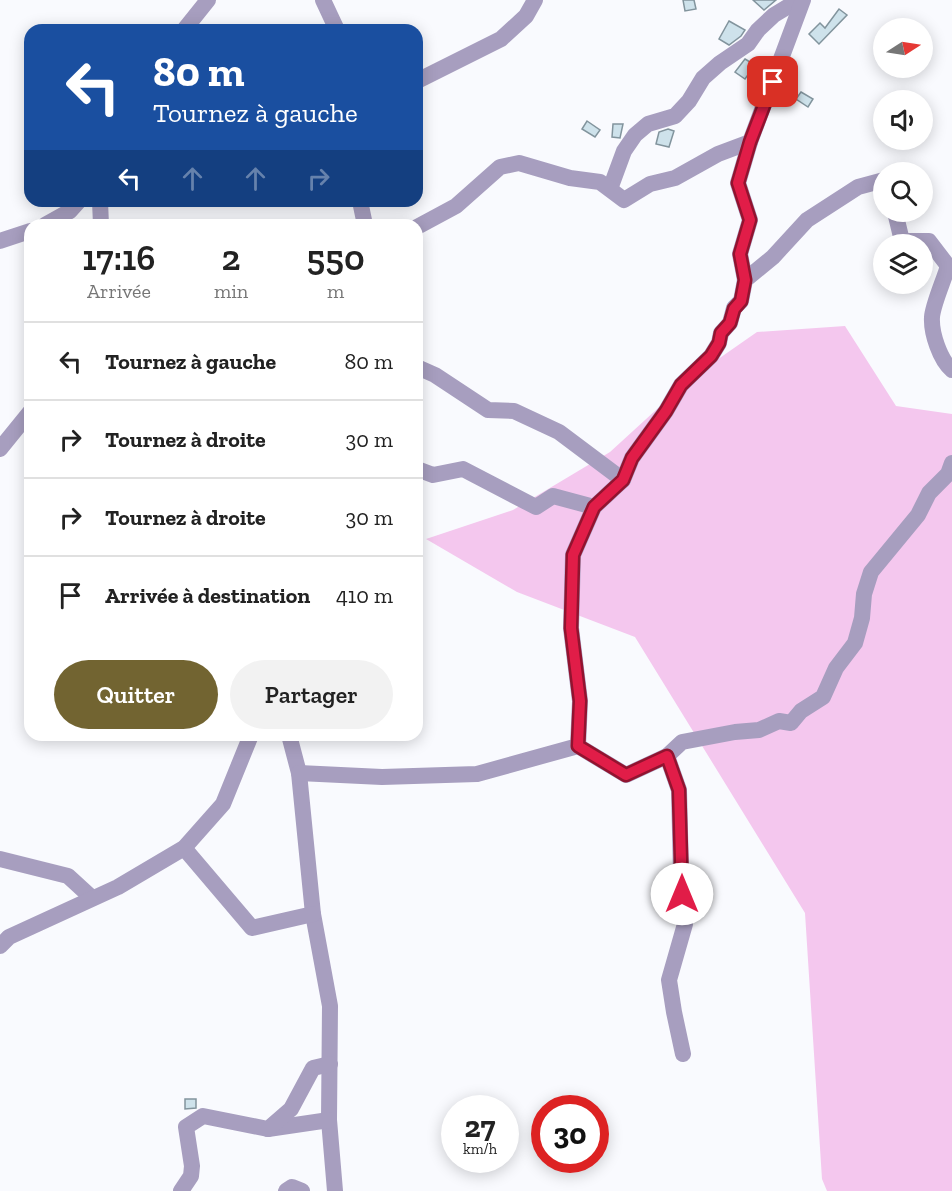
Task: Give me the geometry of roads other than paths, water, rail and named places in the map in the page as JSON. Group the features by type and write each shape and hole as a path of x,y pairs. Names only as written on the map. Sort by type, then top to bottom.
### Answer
{"street":[{"path":"189,24 208,0"},
{"path":"322,0 335,24"},
{"path":"423,78 501,39 526,16 535,0"},
{"path":"578,746 580,701 571,628 573,555 594,507 623,480 632,458 666,411 681,385 711,356 719,343 721,333 730,323 734,309 741,301 745,280 740,254 750,220 738,183 750,142 801,0"},
{"path":"610,189 624,151 634,135 648,124 675,116 703,78 748,44 758,30 774,15 801,0"},
{"path":"423,224 456,206 500,167 519,163 570,178 600,182 624,200 650,184 675,178 718,154 750,142"},
{"path":"745,280 773,256 807,220 858,187 873,183"},
{"path":"56,219 74,207"},
{"path":"897,222 902,241 929,241 948,266 932,317 940,354 944,363 952,370"},
{"path":"0,241 24,233"},
{"path":"423,370 488,410 514,411 559,432 623,480"},
{"path":"0,449 24,419"},
{"path":"299,773 382,777 477,774 578,746 626,775 667,756 682,742 759,730 779,722 791,723 801,711 823,697 836,668 855,644 864,594 871,572 918,515 929,493 948,474 952,463"},
{"path":"423,471 433,475 463,469 536,507 553,496 594,507"},
{"path":"0,946 9,937 117,886 184,848 223,804 249,741"},
{"path":"291,741 299,773 313,914 330,1006 329,1120 335,1191"},
{"path":"667,756 679,790 682,915 685,924 669,980 683,1053"},
{"path":"184,848 252,928 313,914"},
{"path":"0,859 68,876 92,898"},
{"path":"268,1129 291,1109 313,1068 330,1064"},
{"path":"181,1191 191,1176 192,1166 186,1127 203,1116 268,1129 329,1120"},
{"path":"286,1191 292,1187 302,1191"}]}
